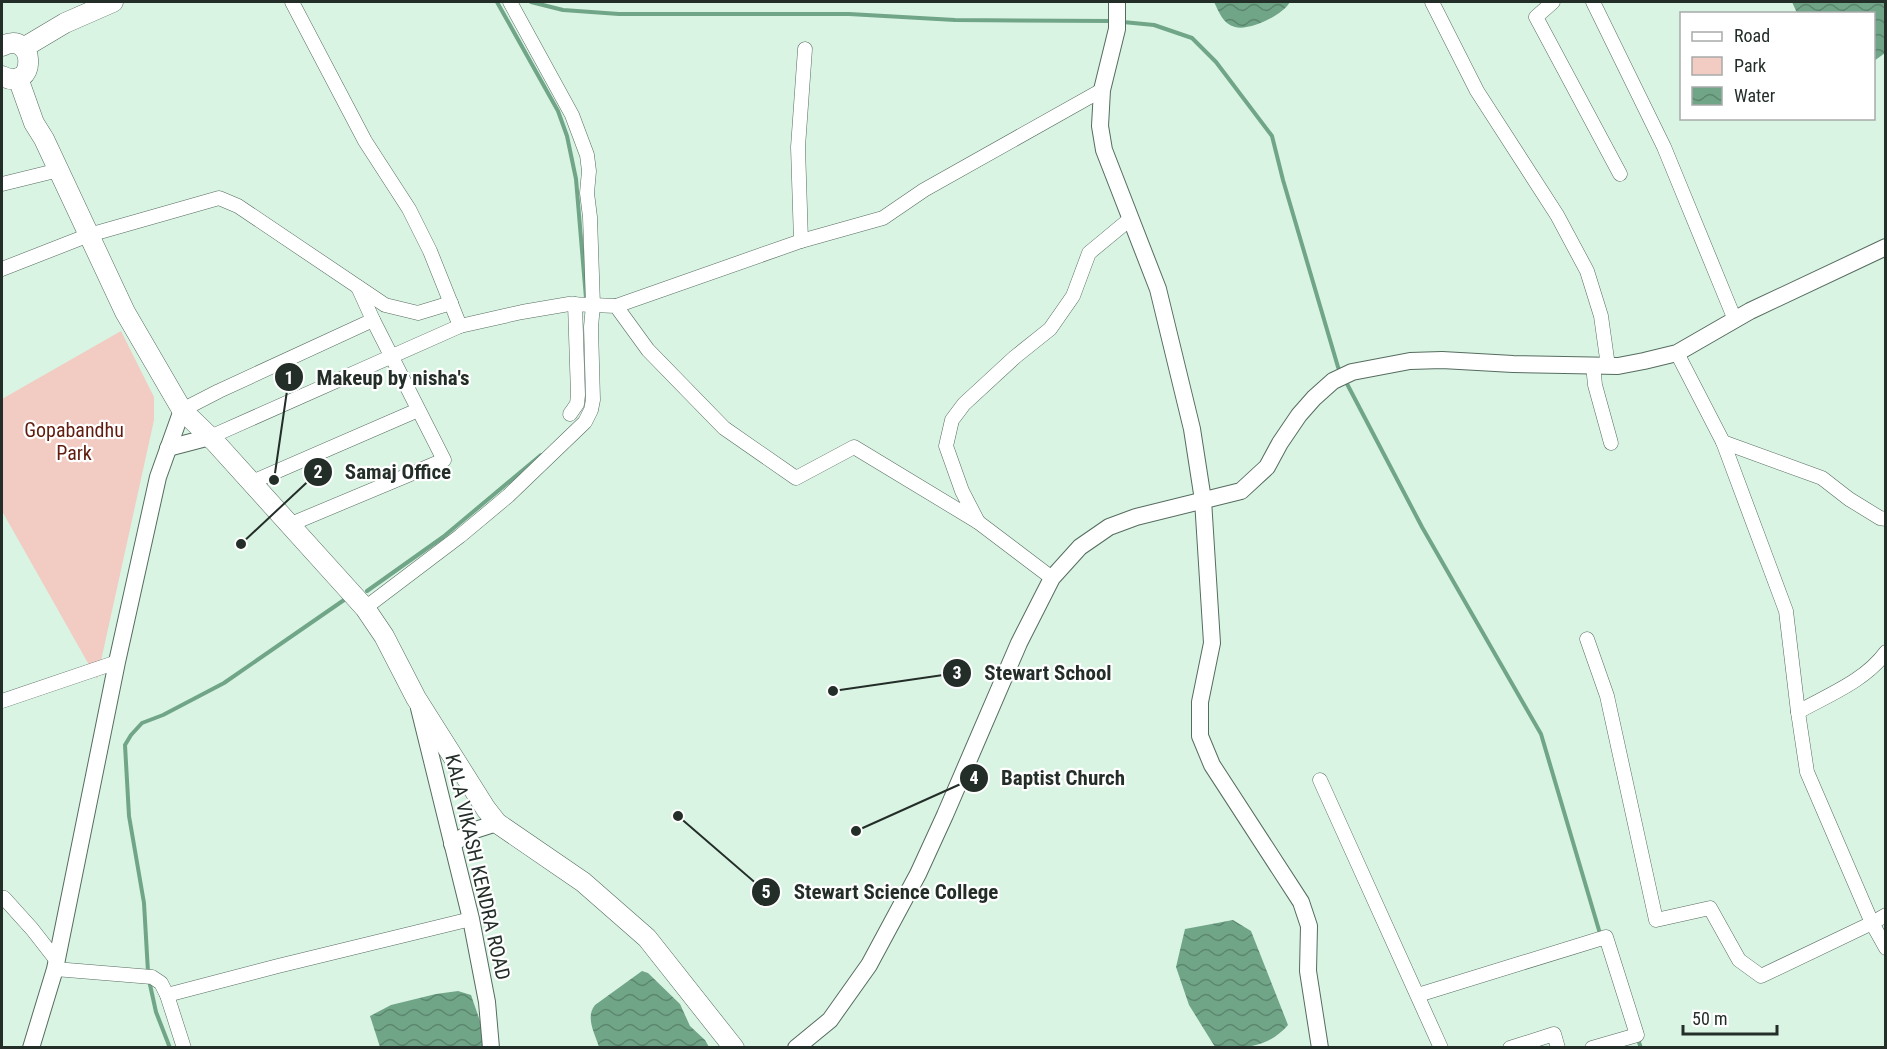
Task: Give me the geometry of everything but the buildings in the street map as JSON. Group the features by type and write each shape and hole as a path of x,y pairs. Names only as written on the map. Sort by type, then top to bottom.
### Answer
{"main road":[{"path":"23,48 65,23 113,2"},
{"path":"2,46 12,43 23,48 28,55 29,62 24,73 10,77 44,139 125,312 182,410 291,524 365,608 384,636 416,698 497,823 583,882 647,938 734,1047"}],"street":[{"path":"292,2 365,141 409,209 430,251 460,326"},
{"path":"365,608 460,536 508,496 585,422 591,410 593,305 587,155 572,115 510,2"},
{"path":"1117,2 1117,29 1102,90 1100,126 1104,150 1158,289 1192,429 1203,500 1212,643 1200,702 1200,736 1212,765 1301,902 1309,927 1308,971 1320,1047"},
{"path":"1432,2 1477,91 1557,215 1587,271 1601,316 1601,365 1595,386 1611,443"},
{"path":"1553,2 1536,17 1620,174"},
{"path":"1593,2 1664,147 1735,320"},
{"path":"801,242 798,147 805,49"},
{"path":"168,448 210,437 460,326 522,312 575,304 616,306 801,242 883,218 924,190 1102,90"},
{"path":"2,184 59,171"},
{"path":"2,269 89,235 219,198 238,206 386,306 418,313 451,303"},
{"path":"978,522 962,491 946,446 952,420 964,404 1015,357 1050,329 1073,296 1089,253 1130,219"},
{"path":"796,1047 830,1020 869,965 918,874 1019,643 1052,578 1080,547 1109,527 1136,517 1241,491 1267,467 1299,415 1333,381 1352,372 1410,361 1442,360 1513,364 1627,365 1677,353 1735,320 1860,258 1886,248"},
{"path":"291,524 444,460 357,285"},
{"path":"570,414 577,404 578,395 575,304"},
{"path":"616,306 648,350 724,428 796,478 854,447 978,522 1052,578"},
{"path":"31,1047 56,965 117,662 158,477 182,410 373,320"},
{"path":"1677,353 1723,442 1786,611 1807,772 1872,923 1886,948"},
{"path":"252,482 418,410"},
{"path":"1723,442 1822,478 1849,499 1880,518 1886,519"},
{"path":"1587,639 1607,696 1656,920 1710,908 1739,960 1761,976 1886,915"},
{"path":"1798,712 1861,676 1886,652"},
{"path":"2,701 117,662"},
{"name":"KALA VIKASH KENDRA ROAD","path":"416,698 471,919 487,1002 490,1047"},
{"path":"1320,780 1441,1047"},
{"path":"452,844 472,831 497,823"},
{"path":"2,899 4,898 32,929 56,965 152,977 161,983 184,1047"},
{"path":"167,995 471,919"},
{"path":"1418,995 1606,938 1637,1035 1592,1047"},
{"path":"1510,1047 1554,1034 1558,1047"}],"green space":[{"name":"Gopabandhu Park","path":"121,331 154,397 154,420 97,679 2,511 2,399"}],"water":[{"path":"1214,2 1290,2 1273,17 1241,28 1227,23"},
{"path":"1792,2 1885,2 1885,53 1875,60 1875,12 1797,12"},
{"path":"1233,920 1251,931 1288,1025 1272,1039 1263,1043 1245,1047 1215,1047 1189,1005 1176,967 1185,929"},
{"path":"642,971 648,973 680,1004 690,1026 709,1047 599,1047 592,1026 592,1010 595,1005"},
{"path":"458,991 471,995 489,1047 380,1047 370,1016 391,1005"}],"waterway":[{"path":"497,2 558,111 567,136 576,179 586,298"},
{"path":"531,2 563,10 619,14 849,14 955,20 1112,21"},
{"path":"1123,22 1154,25 1192,38 1216,62 1272,136 1341,373"},
{"path":"1345,380 1422,527 1541,734 1601,937"},
{"path":"367,591 443,537 541,455"},
{"path":"148,972 144,903 129,816 125,745 142,723 163,715 224,683 344,600"},
{"path":"149,980 156,1012 170,1048"},
{"path":"1637,1037 1641,1048"}],"place":[{"name":"Makeup by nisha's","path":"274,480"},
{"name":"Samaj Office","path":"241,544"},
{"name":"Stewart School","path":"833,691"},
{"name":"Stewart Science College","path":"678,816"},
{"name":"Baptist Church","path":"856,831"}]}
